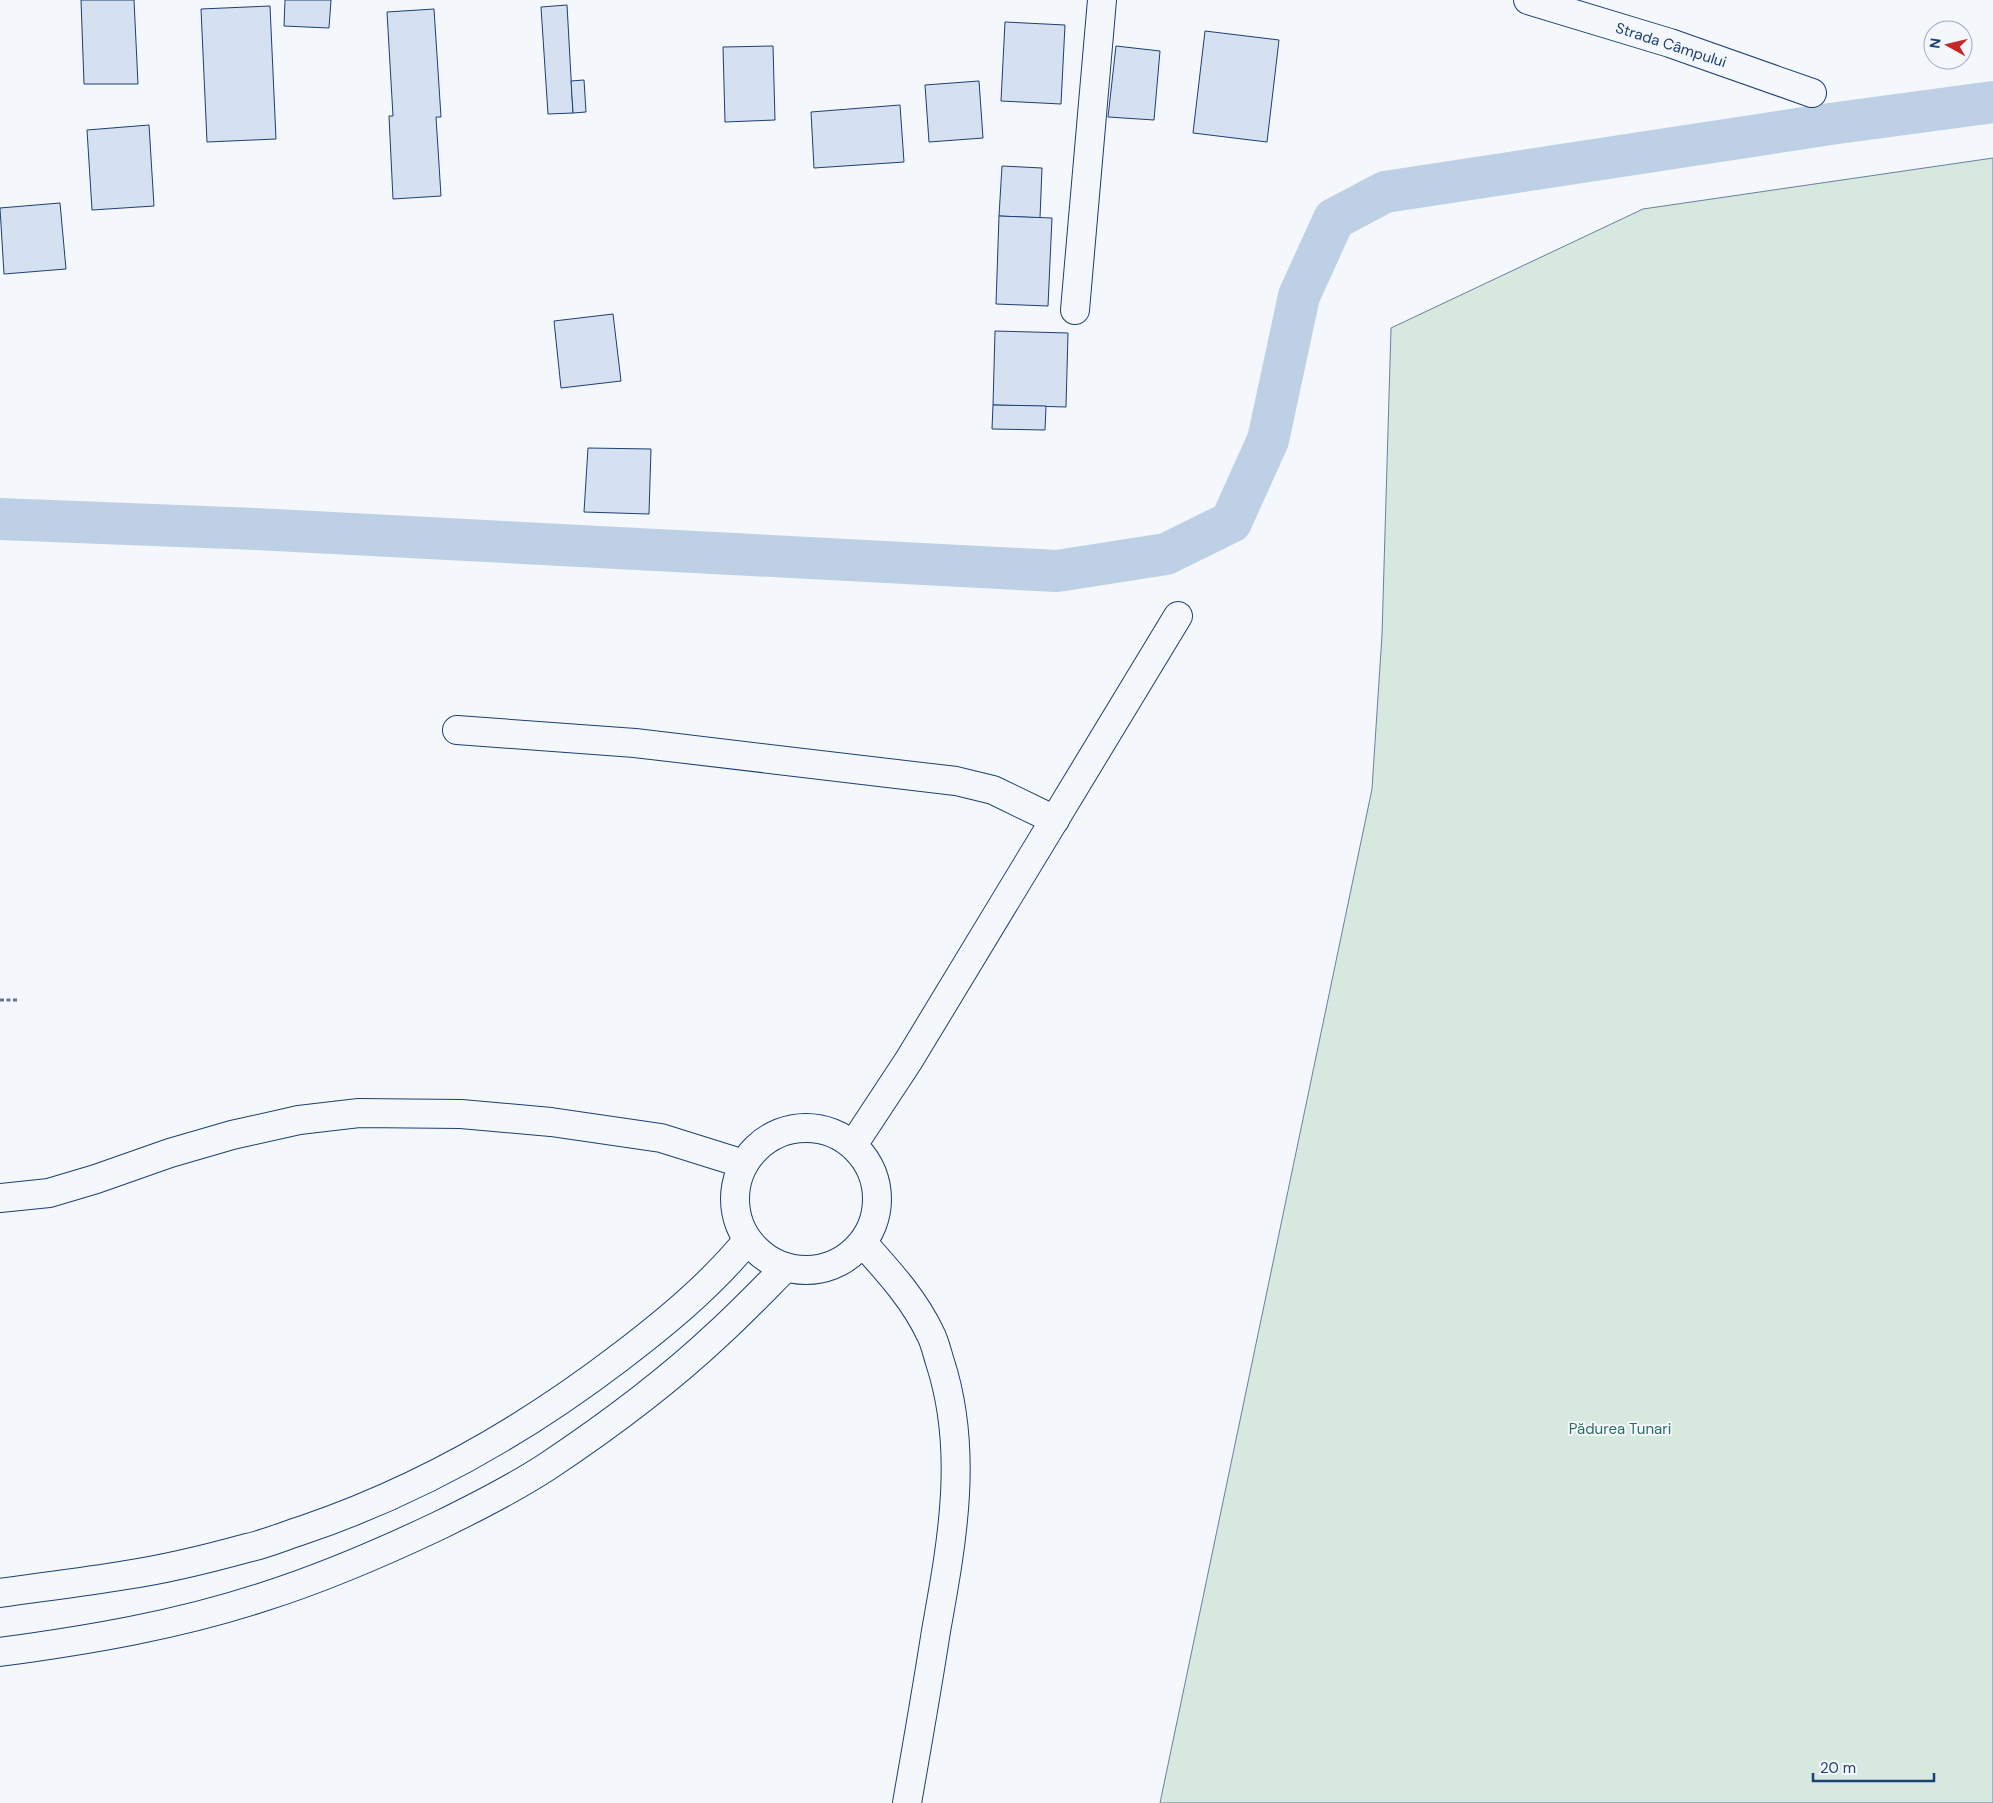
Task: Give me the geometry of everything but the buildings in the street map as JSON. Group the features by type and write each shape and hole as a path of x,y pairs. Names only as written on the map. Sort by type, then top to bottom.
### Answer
{"street":[{"path":"1075,310 1102,0"},
{"name":"Strada Câmpului","path":"1528,0 1670,43 1812,93"},
{"path":"853,1145 914,1052 1178,616"},
{"path":"457,730 635,743 956,781 993,790 1055,820"},
{"path":"0,1198 50,1193 170,1153 232,1135 299,1120 359,1113 444,1114 551,1122 661,1138 744,1164"},
{"path":"811,1127 833,1132 853,1145 867,1162 875,1181 876,1210 873,1224 863,1243 847,1258 827,1268 806,1271 785,1268 764,1257 748,1241 737,1220 734,1198 738,1175 750,1154 767,1139 788,1129 811,1127"},
{"path":"0,1592 128,1575 240,1550 321,1523 391,1496 460,1462 508,1435 558,1403 661,1325 727,1265 748,1241"},
{"path":"863,1243 902,1288 918,1310 931,1335 947,1383 956,1436 957,1487 949,1560 907,1803"},
{"path":"0,1652 67,1643 195,1616 263,1597 339,1570 405,1542 469,1510 546,1467 606,1425 711,1341 785,1268"}],"path":[{"path":"0,1000 18,1000"}],"green space":[{"name":"Pădurea Tunari","path":"1993,158 1993,1803 1160,1803 1372,789 1382,635 1391,328 1643,209"}],"waterway":[{"path":"0,519 256,529 1057,571 1166,554 1231,522 1268,440 1299,296 1334,219 1385,192 1830,124 1993,102"}]}
